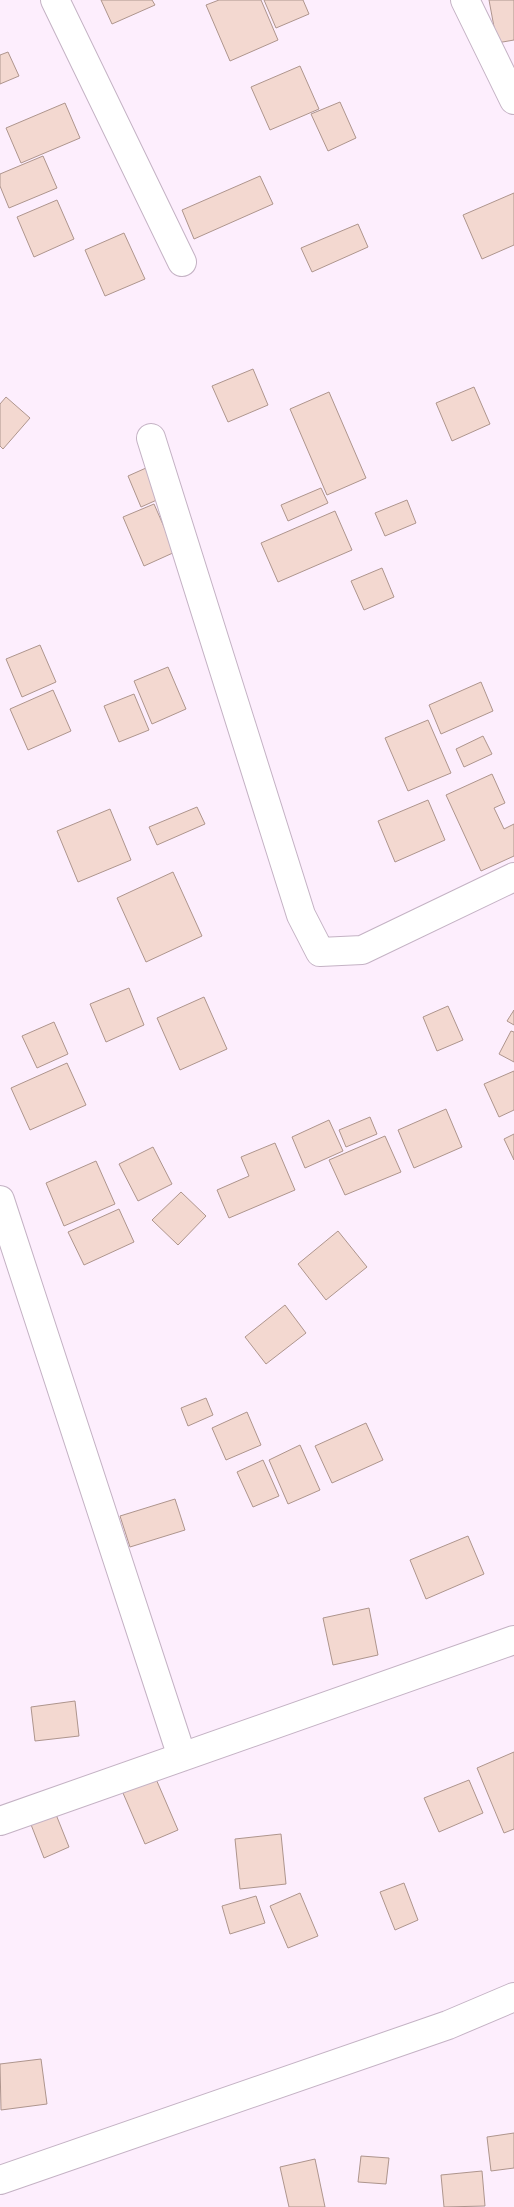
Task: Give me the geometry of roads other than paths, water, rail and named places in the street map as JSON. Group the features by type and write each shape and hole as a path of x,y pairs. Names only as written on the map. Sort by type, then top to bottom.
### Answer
{"street":[{"path":"55,0 182,262"},
{"path":"465,0 514,100"},
{"path":"151,438 301,915 320,952 362,950 514,877"},
{"path":"0,1200 182,1757"},
{"path":"0,1821 514,1640"},
{"path":"0,2180 448,2025 514,1997"}]}
